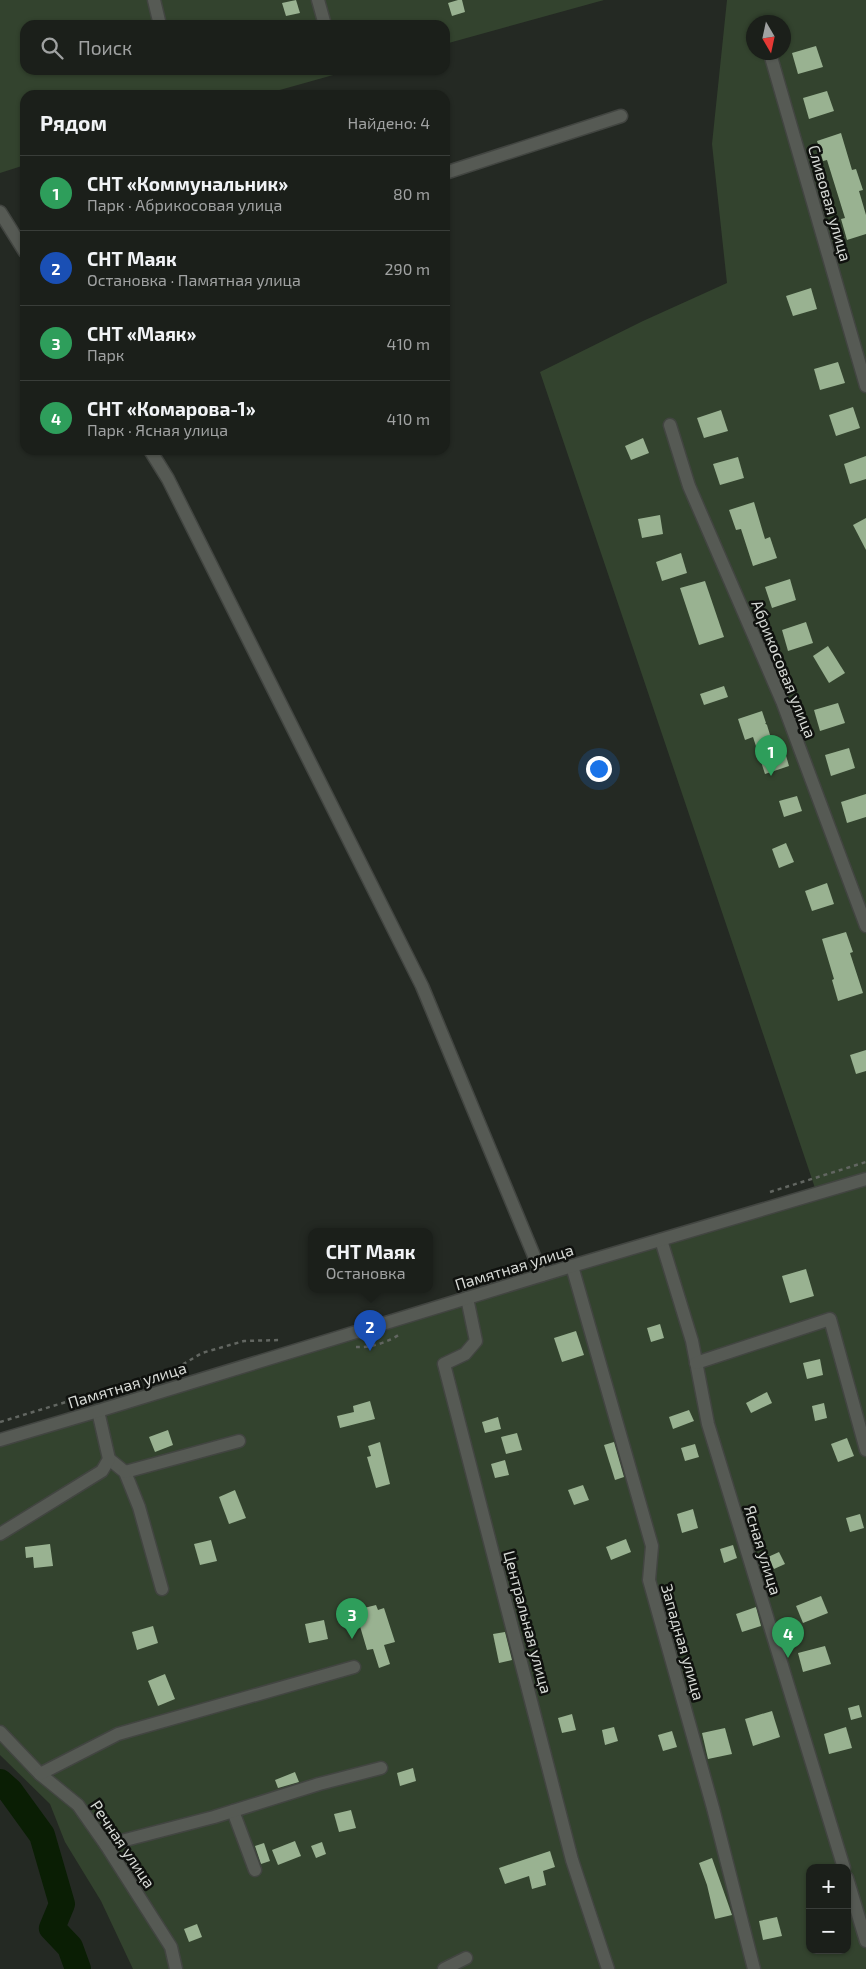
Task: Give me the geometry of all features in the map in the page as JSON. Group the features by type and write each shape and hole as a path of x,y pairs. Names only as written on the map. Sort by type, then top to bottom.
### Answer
{"street":[{"path":"154,0 159,20"},
{"path":"318,0 324,20"},
{"name":"Сливовая улица","path":"772,60 866,386"},
{"path":"450,171 621,116"},
{"path":"0,212 20,244"},
{"name":"Абрикосовая улица","path":"670,426 690,486 782,700 866,926"},
{"path":"153,455 168,479 422,986 542,1275"},
{"name":"Памятная улица","path":"0,1440 542,1275 866,1179"},
{"name":"Ясная улица","path":"660,1240 692,1341 708,1424 843,1864"},
{"name":"Западная улица","path":"572,1266 652,1546 649,1580 713,1808 754,1969"},
{"name":"Центральная улица","path":"467,1298 476,1341 465,1354 444,1364 572,1860 608,1969"},
{"path":"696,1363 830,1319 866,1450"},
{"path":"98,1411 109,1459 125,1472 139,1507 162,1589"},
{"path":"125,1472 239,1441"},
{"path":"0,1534 102,1471 109,1459"},
{"path":"40,1774 118,1734 354,1667"},
{"name":"Речная улица","path":"0,1732 40,1774 78,1805 106,1845 171,1947 176,1969"},
{"path":"106,1845 233,1811 319,1784 381,1768"},
{"path":"233,1811 255,1870"},
{"path":"851,1891 866,1941"},
{"path":"444,1969 466,1958"}],"path":[{"path":"770,1192 866,1162"},
{"path":"0,1422 175,1369 202,1353 244,1341 280,1340 289,1337"}],"green space":[{"path":"0,0 604,0 450,43 450,20 20,20 20,75 333,75 280,90 20,90 20,167 0,173"},
{"path":"727,0 866,0 866,1969 133,1969 101,1901 65,1842 50,1804 0,1755 0,1440 817,1194 540,372 643,321 727,283 712,144"}],"building":[{"path":"296,0 300,13 286,16 282,3"},
{"path":"462,0 465,12 452,16 448,3"},
{"path":"816,46 823,67 798,74 792,53"},
{"path":"827,91 834,111 809,119 803,98"},
{"path":"841,133 852,170 856,169 863,190 859,191 866,215 866,234 847,240 841,219 845,218 827,160 823,161 817,141"},
{"path":"811,288 817,309 793,316 786,296"},
{"path":"838,362 845,383 820,390 814,369"},
{"path":"853,407 860,428 836,436 829,415"},
{"path":"721,410 728,431 704,438 697,418"},
{"path":"643,438 649,453 631,460 625,446"},
{"path":"866,456 866,479 850,484 844,464"},
{"path":"738,457 744,478 720,485 713,464"},
{"path":"754,502 765,539 770,537 777,558 753,566 741,529 736,530 729,510"},
{"path":"660,515 663,534 642,538 638,519"},
{"path":"866,518 866,550 853,525"},
{"path":"681,553 687,573 662,581 656,562"},
{"path":"790,579 796,600 772,608 765,587"},
{"path":"705,581 724,637 699,645 680,588"},
{"path":"806,622 813,643 788,651 782,630"},
{"path":"828,646 845,673 829,683 813,656"},
{"path":"724,686 728,697 704,705 700,694"},
{"path":"838,703 845,723 820,731 814,710"},
{"path":"762,711 774,748 783,745 789,766 765,774 753,737 745,740 738,719"},
{"path":"849,748 855,768 831,776 825,755"},
{"path":"866,794 866,817 847,823 841,802"},
{"path":"797,796 802,811 784,817 779,801"},
{"path":"786,843 794,862 779,868 772,849"},
{"path":"827,883 834,904 812,911 805,891"},
{"path":"846,932 853,952 850,953 863,993 838,1001 832,980 834,979 822,939"},
{"path":"866,1050 866,1071 856,1074 850,1055"},
{"path":"806,1269 814,1296 790,1303 782,1276"},
{"path":"660,1324 664,1338 651,1342 647,1328"},
{"path":"576,1331 584,1355 562,1362 554,1338"},
{"path":"820,1359 823,1375 807,1379 803,1363"},
{"path":"767,1392 772,1403 751,1413 746,1403"},
{"path":"370,1401 375,1419 340,1428 337,1416 354,1412 353,1406"},
{"path":"824,1403 827,1418 815,1421 812,1406"},
{"path":"689,1410 694,1421 673,1429 669,1417"},
{"path":"498,1417 501,1429 485,1433 482,1422"},
{"path":"168,1430 173,1445 155,1452 149,1437"},
{"path":"517,1433 522,1450 506,1454 501,1437"},
{"path":"847,1438 854,1456 838,1462 831,1444"},
{"path":"380,1442 390,1484 376,1488 367,1457 371,1456 368,1446"},
{"path":"614,1442 624,1477 615,1480 604,1445"},
{"path":"695,1444 699,1457 685,1461 681,1448"},
{"path":"505,1460 509,1475 495,1478 491,1464"},
{"path":"583,1485 589,1500 574,1505 568,1490"},
{"path":"235,1490 246,1518 229,1524 219,1497"},
{"path":"693,1509 698,1528 682,1533 677,1514"},
{"path":"860,1514 864,1528 850,1532 846,1518"},
{"path":"626,1539 631,1552 611,1560 606,1547"},
{"path":"211,1540 217,1561 200,1565 194,1544"},
{"path":"50,1544 53,1566 34,1568 33,1557 26,1558 25,1547"},
{"path":"733,1545 737,1558 724,1563 720,1549"},
{"path":"779,1552 785,1564 774,1569 768,1557"},
{"path":"821,1596 828,1613 803,1623 796,1606"},
{"path":"376,1605 378,1610 384,1608 395,1642 384,1645 390,1664 379,1668 373,1649 367,1650 357,1616 366,1613 364,1608"},
{"path":"756,1607 761,1626 742,1632 736,1614"},
{"path":"324,1620 328,1639 309,1643 305,1624"},
{"path":"153,1626 158,1643 137,1650 132,1632"},
{"path":"505,1632 512,1660 499,1663 493,1634"},
{"path":"825,1646 831,1664 803,1672 798,1653"},
{"path":"165,1674 175,1699 158,1706 148,1681"},
{"path":"859,1705 862,1717 851,1720 848,1708"},
{"path":"772,1711 780,1737 753,1746 745,1719"},
{"path":"572,1714 576,1730 562,1733 558,1718"},
{"path":"614,1727 618,1741 605,1745 602,1730"},
{"path":"846,1727 852,1748 829,1754 824,1734"},
{"path":"725,1728 732,1754 708,1759 702,1733"},
{"path":"672,1731 677,1747 663,1751 658,1735"},
{"path":"413,1768 416,1781 400,1786 397,1773"},
{"path":"295,1772 299,1782 278,1788 275,1780"},
{"path":"351,1810 356,1828 339,1832 334,1814"},
{"path":"295,1841 301,1856 278,1865 272,1850"},
{"path":"322,1842 326,1854 316,1858 311,1846"},
{"path":"264,1843 270,1861 261,1864 255,1846"},
{"path":"550,1851 555,1867 543,1871 546,1885 532,1889 529,1876 505,1884 499,1868"},
{"path":"712,1858 732,1915 715,1919 707,1885 699,1863"},
{"path":"777,1917 782,1936 763,1940 759,1921"},
{"path":"197,1924 202,1937 189,1942 184,1929"}],"waterway":[{"path":"0,1782 10,1791 42,1835 62,1904 52,1928 70,1947 78,1969"}],"place":[{"name":"СНТ «Коммунальник»","path":"771,776"},
{"name":"СНТ Маяк","path":"370,1351"},
{"name":"СНТ «Маяк»","path":"352,1639"},
{"name":"СНТ «Комарова-1»","path":"788,1658"}]}
